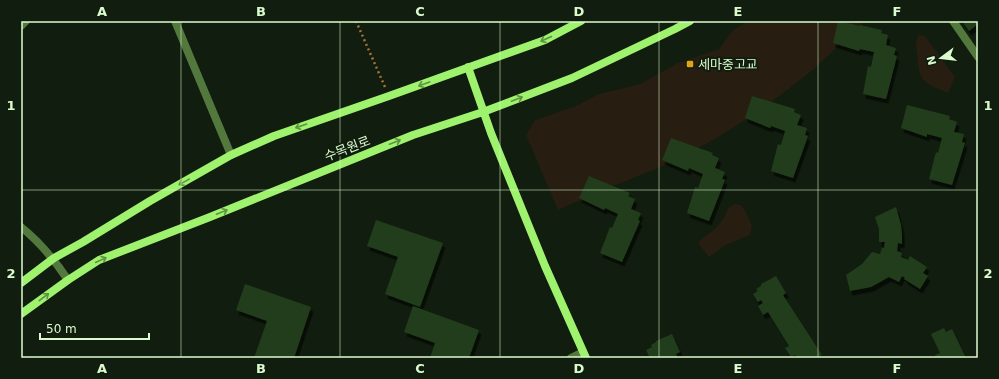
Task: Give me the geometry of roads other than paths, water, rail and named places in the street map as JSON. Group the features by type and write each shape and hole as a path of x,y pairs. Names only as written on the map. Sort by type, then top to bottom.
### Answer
{"street":[{"path":"21,26 26,21"},
{"path":"175,21 231,155"},
{"path":"21,283 54,258 83,242 150,200 231,155 274,136 545,40 581,21"},
{"name":"수목원로","path":"21,314 68,280 99,260 413,135 483,112 572,78 675,30 690,21"},
{"path":"953,21 978,57"},
{"path":"468,68 483,112 545,266 585,355 571,358"},
{"path":"21,227 54,258 68,280"}],"place":[{"name":"세마중고교","path":"690,64"}]}
